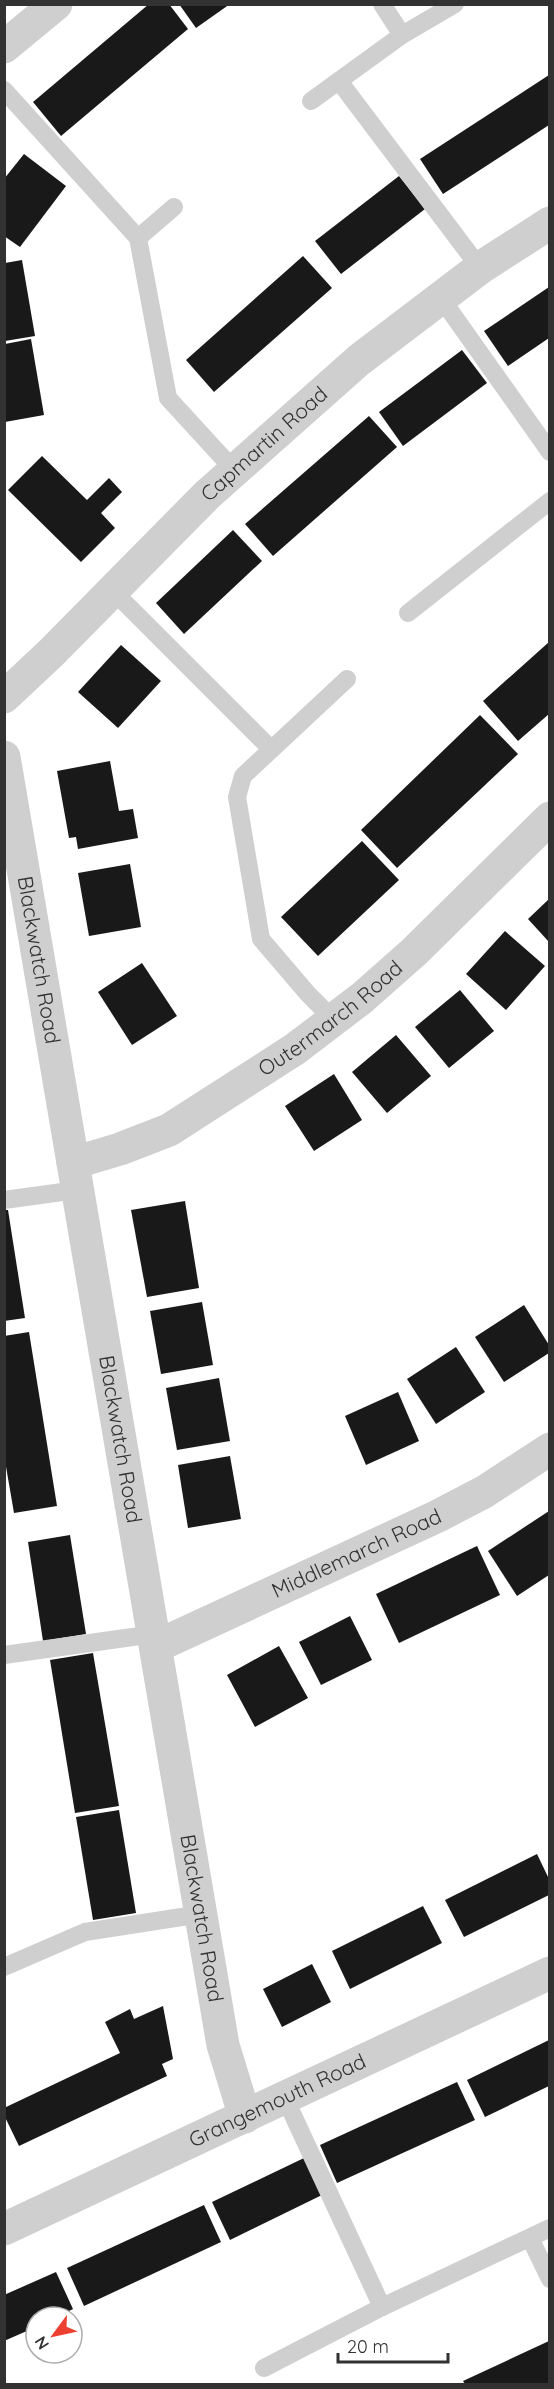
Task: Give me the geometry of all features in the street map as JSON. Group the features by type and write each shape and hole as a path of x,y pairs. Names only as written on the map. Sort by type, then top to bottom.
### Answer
{"street":[{"path":"5,45 56,4"},
{"name":"Capmartin Road","path":"4,697 234,470 359,360 480,268 549,223"},
{"name":"Blackwatch Road","path":"4,757 156,1640 223,2045 245,2117"},
{"name":"Outermarch Road","path":"75,1176 120,1149 169,1130 295,1048 362,998 414,952 549,818"},
{"name":"Middlemarch Road","path":"156,1640 438,1516 484,1492 549,1449"},
{"name":"Grangemouth Road","path":"4,2229 549,1973"}],"lane":[{"path":"382,4 402,35"},
{"path":"311,100 402,35 455,4"},
{"path":"339,81 480,268"},
{"path":"4,90 138,238 168,398 234,470"},
{"path":"138,238 174,207"},
{"path":"441,298 549,452"},
{"path":"408,613 549,501"},
{"path":"112,590 271,749"},
{"path":"333,1019 308,994 261,939 237,797 243,776 347,679"},
{"path":"4,1200 75,1176"},
{"path":"4,1655 156,1640"},
{"path":"4,1967 85,1932 201,1914"},
{"path":"285,2098 382,2307"},
{"path":"264,2368 382,2307 549,2228"},
{"path":"530,2238 549,2279"}],"building":[{"path":"149,4 169,4 188,29 61,136 33,102"},
{"path":"179,4 230,4 196,28"},
{"path":"549,75 549,125 443,194 420,159"},
{"path":"24,154 66,186 20,247 4,236 4,179"},
{"path":"399,176 425,209 341,274 315,241"},
{"path":"303,256 332,288 214,392 186,360"},
{"path":"22,260 35,336 5,341 5,263"},
{"path":"549,287 549,338 508,366 484,331"},
{"path":"31,339 44,415 5,422 5,344"},
{"path":"462,350 487,383 403,446 379,412"},
{"path":"369,416 397,447 273,556 245,524"},
{"path":"42,456 87,500 109,478 122,492 101,513 115,528 81,562 8,490"},
{"path":"233,530 262,561 184,634 156,603"},
{"path":"549,642 549,714 518,741 483,701"},
{"path":"121,645 161,681 118,728 78,692"},
{"path":"480,715 518,754 397,868 361,830"},
{"path":"110,761 119,811 133,809 138,838 78,849 76,837 69,838 57,771"},
{"path":"362,841 399,880 318,956 281,917"},
{"path":"130,864 141,927 89,936 78,873"},
{"path":"549,899 549,942 528,919"},
{"path":"505,931 545,966 506,1010 466,974"},
{"path":"142,963 177,1016 132,1045 98,992"},
{"path":"460,990 494,1031 449,1068 415,1027"},
{"path":"396,1035 431,1076 387,1113 352,1072"},
{"path":"334,1074 362,1120 314,1151 285,1106"},
{"path":"185,1201 199,1288 147,1297 131,1210"},
{"path":"4,1210 8,1210 25,1318 4,1321"},
{"path":"202,1302 213,1365 161,1374 150,1311"},
{"path":"524,1305 549,1345 549,1353 504,1382 475,1337"},
{"path":"29,1332 57,1506 14,1513 4,1455 4,1336"},
{"path":"456,1347 485,1392 436,1424 407,1379"},
{"path":"219,1378 230,1441 177,1450 166,1388"},
{"path":"398,1392 419,1441 366,1465 345,1416"},
{"path":"230,1456 241,1519 188,1528 178,1465"},
{"path":"549,1511 549,1575 517,1596 488,1551"},
{"path":"70,1535 86,1634 43,1641 28,1542"},
{"path":"477,1546 500,1595 399,1643 376,1594"},
{"path":"350,1616 372,1660 321,1685 299,1642"},
{"path":"279,1646 308,1698 255,1727 227,1675"},
{"path":"93,1653 119,1806 75,1813 50,1660"},
{"path":"119,1810 136,1913 93,1920 76,1817"},
{"path":"537,1854 549,1879 549,1895 464,1937 445,1900"},
{"path":"423,1906 442,1943 350,1989 332,1951"},
{"path":"312,1964 331,2002 282,2027 263,1989"},
{"path":"163,2006 173,2059 162,2064 167,2076 19,2146 4,2115 4,2108 120,2053 105,2022 130,2009 134,2019"},
{"path":"549,2040 549,2086 485,2117 467,2080"},
{"path":"457,2082 475,2120 337,2183 320,2145"},
{"path":"304,2158 322,2195 230,2240 212,2202"},
{"path":"204,2205 221,2242 84,2306 67,2268"},
{"path":"56,2272 71,2305 24,2305 24,2332 4,2341 4,2295"},
{"path":"549,2341 549,2384 465,2384 463,2381"}]}
